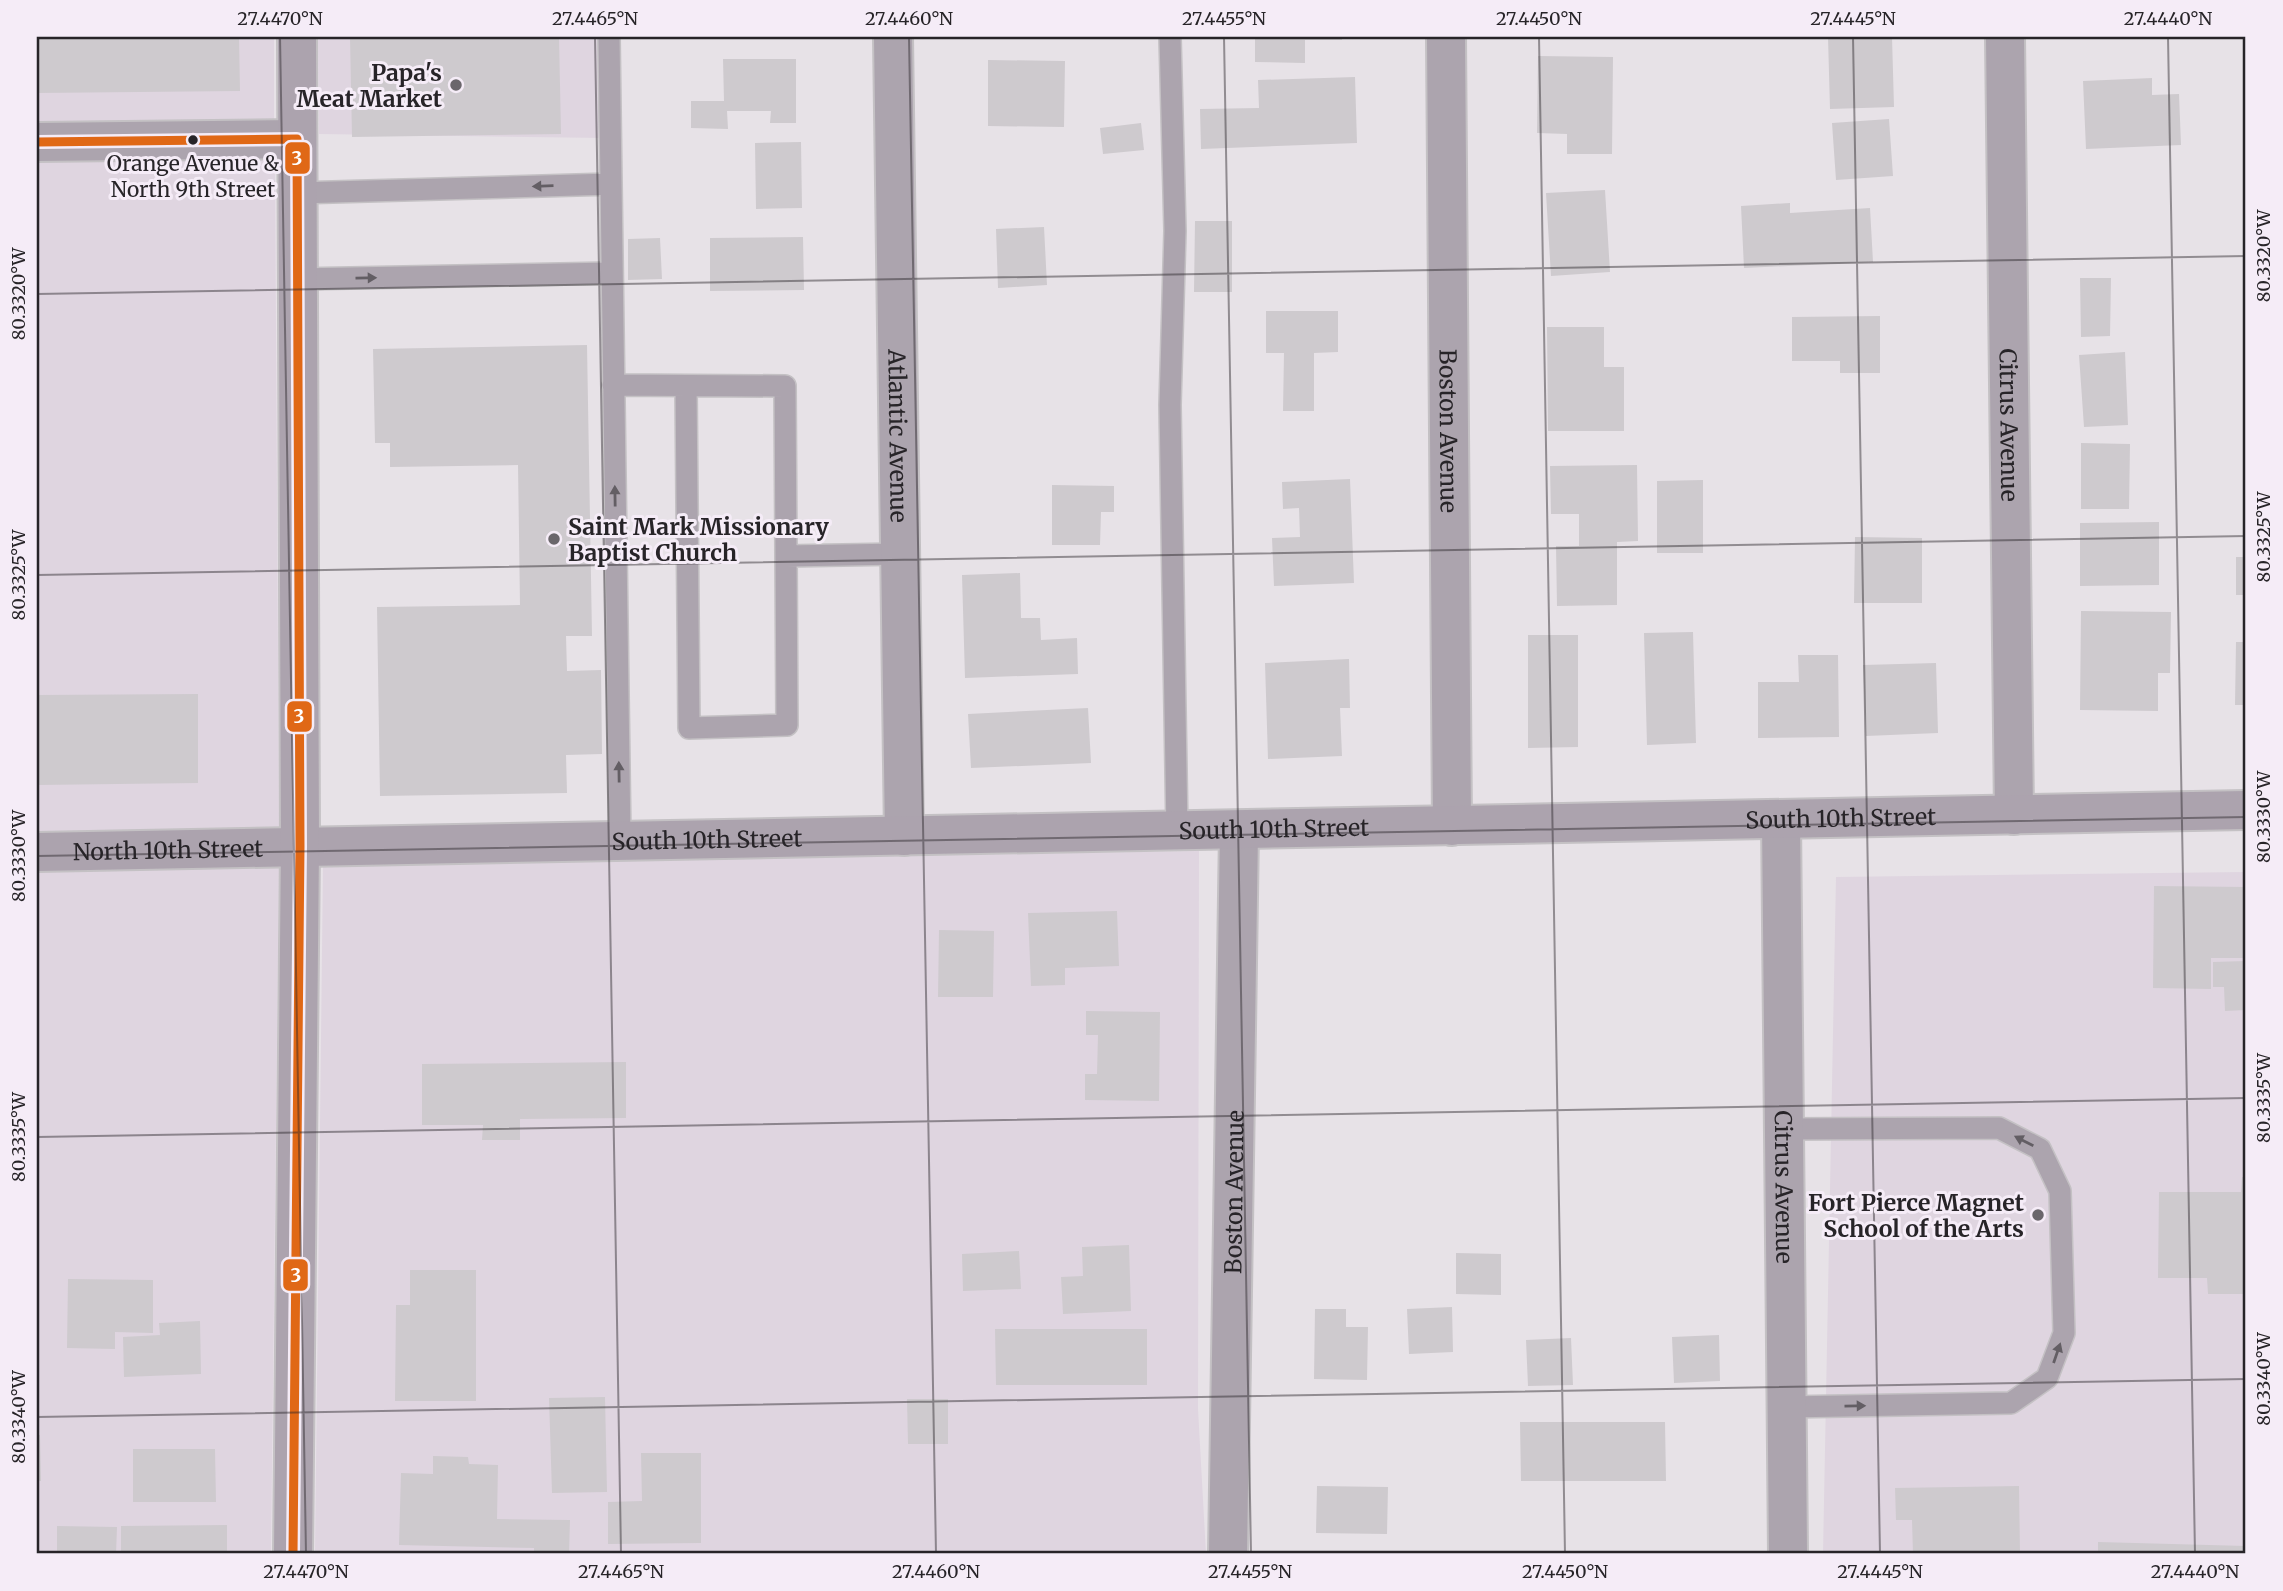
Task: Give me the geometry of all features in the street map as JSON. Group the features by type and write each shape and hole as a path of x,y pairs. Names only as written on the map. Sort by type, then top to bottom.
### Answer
{"street":[{"path":"293,1554 300,846 297,37"},
{"name":"Atlantic Avenue","path":"893,37 904,836"},
{"name":"Boston Avenue","path":"1446,37 1452,826"},
{"name":"Citrus Avenue","path":"2005,37 2014,815"},
{"path":"37,142 297,139"},
{"name":"South 10th Street","path":"300,846 1239,831 2246,810"},
{"name":"Citrus Avenue","path":"1782,819 1788,1554"},
{"name":"Boston Avenue","path":"1228,1554 1239,831"},
{"name":"North 10th Street","path":"37,852 300,846"}],"lane":[{"path":"609,37 620,841"},
{"path":"1171,37 1175,231 1170,405 1177,832"},
{"path":"297,193 611,184"},
{"path":"297,279 612,273"},
{"path":"613,385 785,386 787,725 689,728 686,386"},
{"path":"786,556 900,554"},
{"path":"1784,1129 1999,1128 2040,1149 2060,1191 2064,1333 2047,1378 2011,1403 1787,1407"}],"shaded area":[{"path":"37,37 274,37 274,120 37,122"},
{"name":"Papa's Meat Market","path":"318,37 611,37 605,138 319,134"},
{"path":"275,159 279,827 37,833 37,161"},
{"path":"1199,851 1198,1409 1206,1554 315,1554 323,865"},
{"path":"279,866 271,1554 37,1554 37,872"},
{"name":"Fort Pierce Magnet School of the Arts","path":"2246,872 2246,1554 1823,1554 1836,877"}],"building":[{"path":"37,37 239,37 240,91 37,93"},
{"name":"Papa's Meat Market","path":"350,37 559,37 561,134 352,137"},
{"path":"1255,37 1342,37 1342,40 1305,40 1305,63 1255,62"},
{"path":"1828,37 1892,37 1894,107 1830,109"},
{"path":"1538,56 1613,57 1612,154 1567,154 1567,134 1537,133"},
{"path":"723,59 796,59 796,123 770,123 771,111 727,111 728,129 691,128 691,101 724,101"},
{"path":"988,60 1065,61 1064,127 988,126"},
{"path":"1355,77 1357,143 1201,149 1200,109 1259,108 1258,80"},
{"path":"2152,78 2152,95 2179,94 2181,145 2086,149 2083,81"},
{"path":"1889,119 1893,176 1836,180 1832,123"},
{"path":"1141,123 1144,150 1103,154 1100,128"},
{"path":"801,142 802,208 756,209 755,143"},
{"path":"1605,190 1610,272 1551,276 1546,193"},
{"path":"1790,203 1790,213 1870,208 1873,262 1744,268 1741,206"},
{"path":"1195,221 1232,221 1232,292 1194,292"},
{"path":"1044,227 1047,285 998,288 996,229"},
{"path":"803,237 804,290 710,291 710,238"},
{"path":"660,238 662,279 628,280 628,239"},
{"path":"2080,278 2111,278 2110,336 2081,337"},
{"path":"1266,311 1338,311 1338,352 1314,353 1314,411 1283,411 1284,353 1266,353"},
{"path":"1880,316 1880,373 1840,373 1840,361 1792,361 1792,317"},
{"path":"1547,327 1604,327 1604,367 1624,367 1624,431 1548,431"},
{"name":"Saint Mark Missionary Baptist Church","path":"587,345 592,636 566,636 567,671 601,670 602,754 566,755 567,793 380,796 377,607 520,605 518,465 390,467 390,443 375,443 373,349"},
{"path":"2125,352 2128,425 2084,427 2079,355"},
{"path":"2081,443 2130,444 2129,509 2081,509"},
{"path":"1637,465 1638,541 1617,542 1617,605 1557,606 1556,546 1579,546 1579,514 1551,514 1550,466"},
{"path":"1350,479 1354,583 1274,586 1272,538 1300,537 1299,508 1283,509 1282,482"},
{"path":"1703,480 1703,553 1657,553 1657,481"},
{"path":"1052,485 1114,486 1114,512 1101,512 1100,545 1052,545"},
{"path":"2159,522 2159,585 2080,586 2080,523"},
{"path":"1855,537 1922,538 1922,603 1854,603"},
{"path":"2236,557 2246,557 2246,595 2236,595"},
{"path":"1020,573 1021,618 1040,618 1041,640 1077,638 1078,674 965,678 962,575"},
{"path":"2081,611 2171,612 2170,673 2158,673 2158,711 2080,710"},
{"path":"1693,632 1696,743 1647,745 1644,633"},
{"path":"1528,635 1578,635 1578,747 1528,748"},
{"path":"2236,642 2246,642 2246,705 2235,705"},
{"path":"1798,655 1838,655 1839,737 1758,738 1758,682 1799,682"},
{"path":"1349,659 1350,708 1340,708 1342,756 1268,759 1265,663"},
{"path":"1936,663 1938,733 1866,736 1863,665"},
{"path":"198,694 198,783 37,785 37,695"},
{"path":"1088,708 1091,763 971,768 968,714"},
{"path":"2154,886 2246,887 2246,958 2211,958 2211,989 2153,988"},
{"path":"1117,911 1119,966 1065,968 1065,985 1031,986 1028,913"},
{"path":"939,930 994,931 993,997 938,997"},
{"path":"2246,961 2246,1010 2225,1011 2224,987 2213,987 2213,962"},
{"path":"1086,1011 1160,1012 1159,1101 1085,1100 1085,1074 1097,1074 1098,1035 1086,1035"},
{"path":"626,1062 626,1118 520,1119 520,1140 482,1140 483,1125 422,1125 422,1064"},
{"path":"2242,1177 2246,1177 2246,1294 2208,1294 2207,1278 2158,1278 2159,1192 2241,1192"},
{"path":"1129,1245 1131,1311 1063,1314 1061,1277 1083,1276 1082,1247"},
{"path":"1019,1251 1021,1289 963,1291 962,1254"},
{"path":"1456,1253 1501,1254 1501,1295 1456,1294"},
{"path":"410,1270 476,1270 476,1401 395,1401 396,1305 410,1305"},
{"path":"68,1279 153,1280 153,1333 115,1332 115,1349 67,1348"},
{"path":"1452,1307 1453,1352 1409,1354 1407,1309"},
{"path":"1315,1309 1346,1309 1346,1327 1368,1327 1367,1380 1314,1379"},
{"path":"200,1321 201,1374 124,1377 123,1337 160,1335 159,1323"},
{"path":"995,1329 1147,1329 1147,1385 996,1385"},
{"path":"1719,1335 1720,1381 1674,1383 1672,1337"},
{"path":"1571,1338 1573,1385 1528,1386 1526,1340"},
{"path":"605,1397 607,1492 552,1493 549,1398"},
{"path":"907,1399 948,1399 948,1444 908,1444"},
{"path":"1520,1422 1665,1422 1666,1481 1521,1481"},
{"path":"37,1435 40,1435 41,1481 37,1481"},
{"path":"133,1449 215,1449 216,1502 133,1502"},
{"path":"641,1453 701,1453 701,1543 608,1544 608,1502 642,1501"},
{"path":"433,1456 468,1457 469,1464 498,1465 497,1519 570,1520 569,1554 534,1554 534,1548 399,1545 401,1473 433,1474"},
{"path":"1317,1486 1388,1487 1387,1534 1316,1533"},
{"path":"2019,1486 2020,1554 1913,1554 1912,1520 1896,1520 1895,1488"},
{"path":"227,1525 227,1554 121,1554 121,1526"},
{"path":"57,1526 117,1527 116,1554 57,1554"},
{"path":"2098,1542 2246,1546 2246,1554 2098,1554"}],"transit line":[{"name":"3","path":"37,142 297,139 300,846 293,1554"}],"place":[{"name":"Papa's Meat Market","path":"456,85"},
{"name":"Orange Avenue & North 9th Street","path":"193,140"},
{"name":"Saint Mark Missionary Baptist Church","path":"554,539"},
{"name":"Fort Pierce Magnet School of the Arts","path":"2038,1215"}]}
